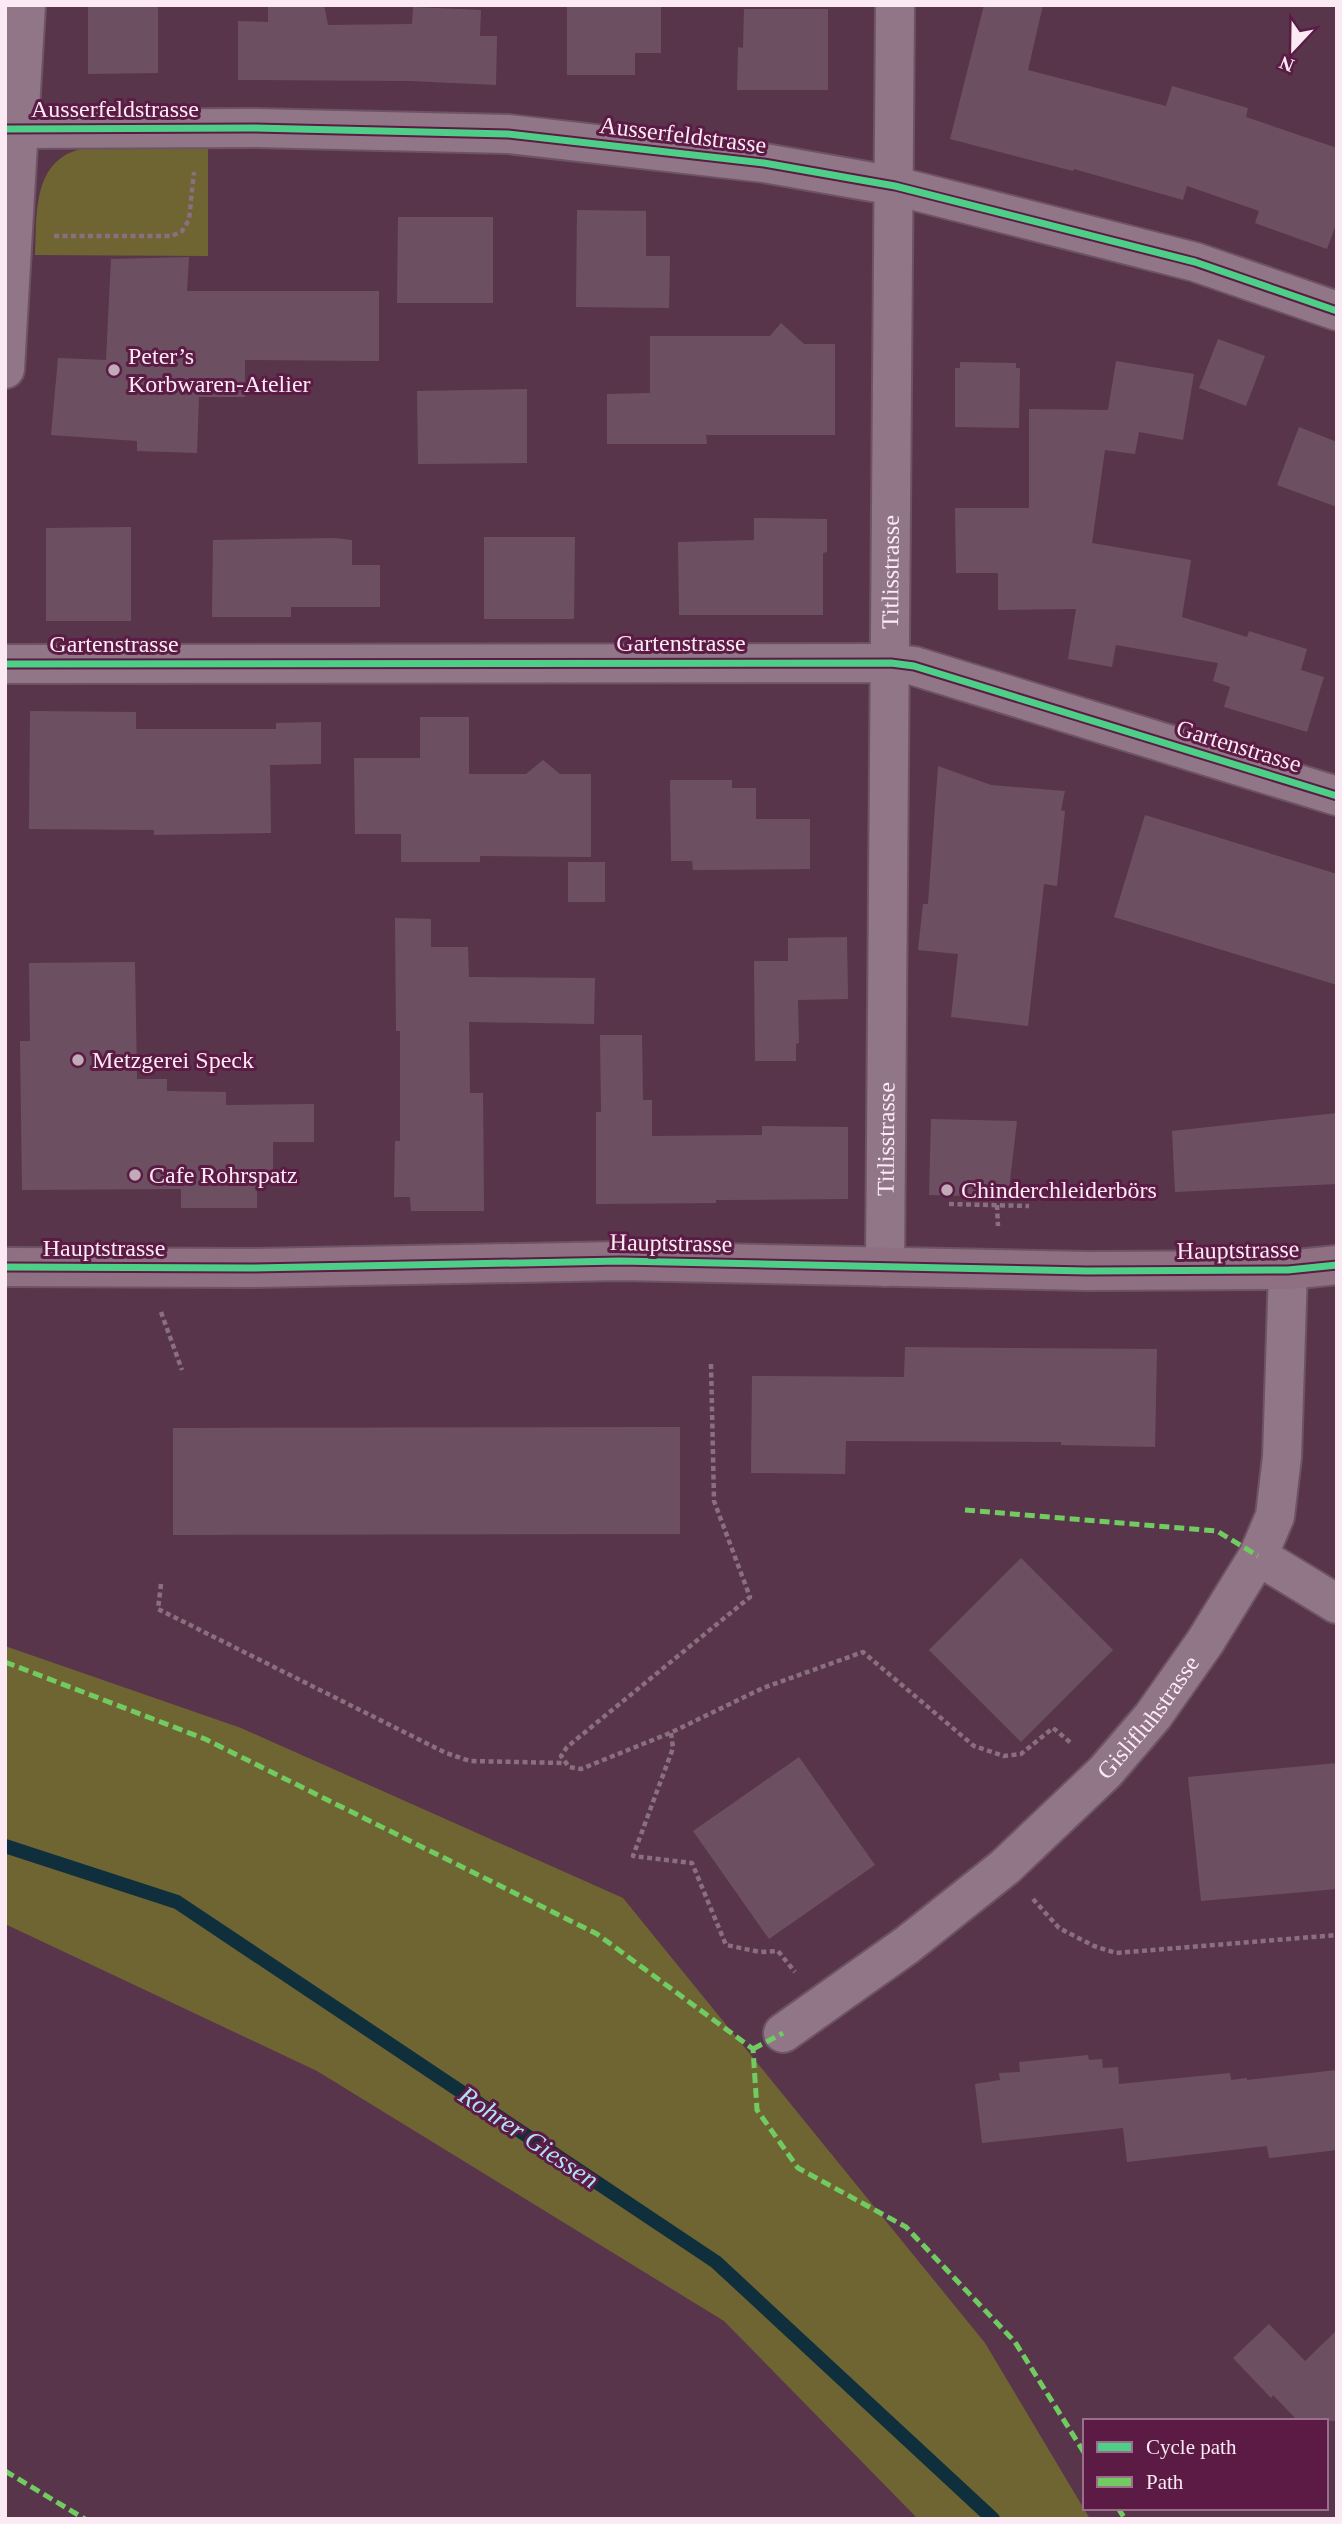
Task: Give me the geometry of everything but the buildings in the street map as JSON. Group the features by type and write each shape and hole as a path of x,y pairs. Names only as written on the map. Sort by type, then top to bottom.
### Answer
{"main road":[{"name":"Hauptstrasse","path":"5,1267 254,1268 620,1261 1087,1271 1288,1270 1337,1265"}],"street":[{"path":"5,369 12,236 12,129 26,5"},
{"name":"Titlisstrasse","path":"885,1267 895,5"},
{"name":"Ausserfeldstrasse","path":"12,129 508,134 764,163 895,186 1195,262 1337,312"},
{"name":"Gartenstrasse","path":"5,664 891,663 915,666 1337,796"},
{"name":"Gislifluhstrasse","path":"783,2033 908,1945 1005,1867 1105,1772 1153,1716 1205,1642 1258,1556 1275,1516 1282,1457 1288,1270"},
{"path":"1258,1556 1337,1604"}],"path":[{"path":"12,236 162,238 183,230 189,220 196,129"},
{"path":"949,1204 1029,1206"},
{"path":"997,1205 998,1234"},
{"path":"164,1322 182,1370"},
{"path":"711,1364 714,1501 750,1597 567,1747 562,1756 569,1767 580,1769 670,1732 763,1688 863,1652 974,1746 1004,1756 1021,1754 1034,1743"},
{"path":"161,1584 158,1609 446,1753 470,1761 566,1763"},
{"path":"670,1732 673,1748 633,1856 692,1863 726,1945 760,1952 778,1951 822,2005"},
{"path":"1005,1867 1059,1928 1094,1947 1116,1953 1337,1935"}],"shaded area":[{"path":"88,147 208,147 208,256 35,255 37,213 42,185 56,162 67,154"},
{"path":"5,1646 241,1728 623,1898 985,2343 1090,2519 918,2519 724,2321 317,2071 5,1924"}],"waterway":[{"name":"Rohrer Giessen","path":"5,1846 177,1902 716,2262 993,2519"}],"marked path":[{"path":"965,1510 1217,1531 1258,1556"},
{"path":"5,1662 205,1739 597,1934 753,2049 757,2110 798,2168 906,2227 1015,2342 1083,2451"},
{"path":"753,2049 783,2033"},
{"path":"5,2471 85,2519"},
{"path":"1119,2510 1125,2519"}],"cycle path":[{"path":"5,129 255,128 508,134 764,163 895,186 1195,262 1337,311"},
{"path":"5,664 891,663 914,666 1337,796"},
{"path":"5,1267 254,1268 620,1261 1087,1271 1288,1270 1337,1265"}],"place":[{"name":"Peter’s Korbwaren-Atelier","path":"114,370"},
{"name":"Metzgerei Speck","path":"78,1060"},
{"name":"Cafe Rohrspatz","path":"135,1175"},
{"name":"Chinderchleiderbörs","path":"947,1190"}]}
